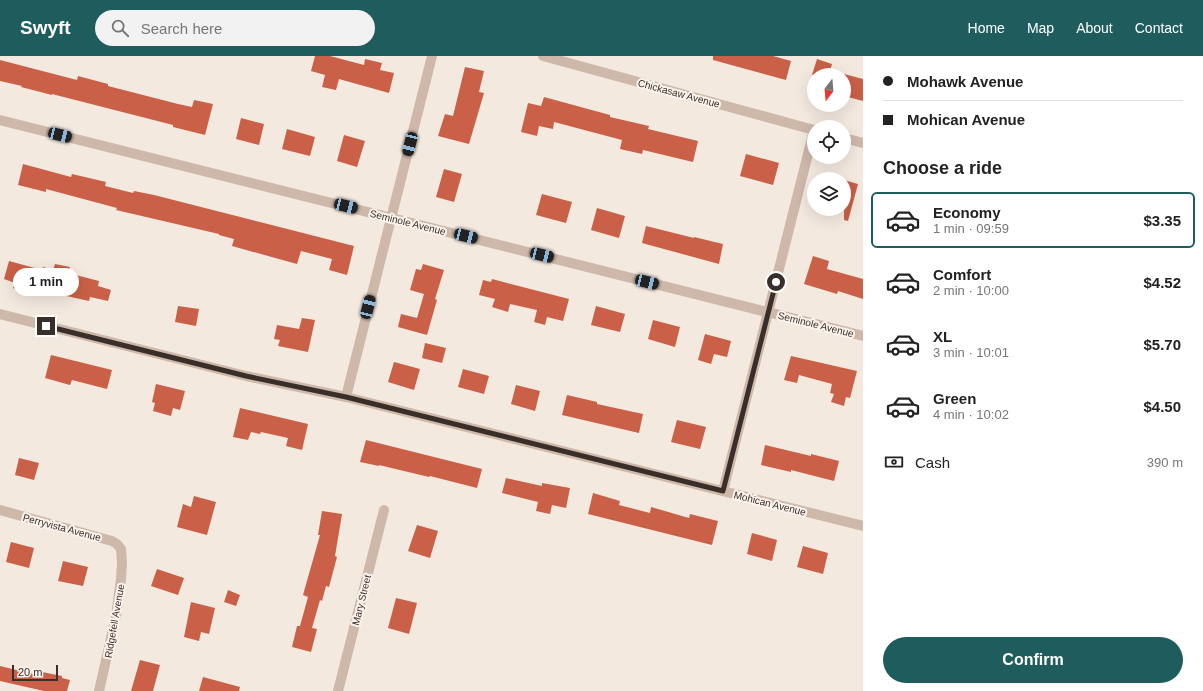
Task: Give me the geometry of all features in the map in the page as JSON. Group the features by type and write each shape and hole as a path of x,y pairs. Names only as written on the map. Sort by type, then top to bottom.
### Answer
{"street":[{"path":"346,397 432,56"},
{"name":"Chickasaw Avenue","path":"543,56 807,128"},
{"name":"Seminole Avenue","path":"0,120 863,336"},
{"path":"851,140 863,143"},
{"path":"723,491 807,158"},
{"name":"Mohican Avenue","path":"0,314 246,376 346,397 863,526"},
{"name":"Perryvista Avenue","path":"0,510 112,541 121,549"},
{"name":"Mary Street","path":"338,691 384,510"},
{"name":"Ridgefell Avenue","path":"99,691 116,616 122,563 121,549"}],"building":[{"path":"315,56 330,56 364,65 365,59 382,63 380,70 394,73 389,93 339,79 336,90 322,87 325,75 311,71"},
{"path":"713,56 773,56 791,61 786,80 713,60"},
{"path":"817,59 832,64 831,68 814,68"},
{"path":"0,60 77,80 78,76 108,84 108,86 192,107 194,100 213,104 205,135 173,127 173,125 0,81"},
{"path":"465,67 484,71 479,92 484,93 469,144 438,136 445,114 453,116"},
{"path":"851,76 863,79 863,101 851,98"},
{"path":"544,97 610,115 610,117 649,126 648,129 698,141 693,162 643,150 642,154 620,149 622,140 554,122 553,129 539,126 537,136 521,132 528,103 541,106"},
{"path":"241,118 264,124 259,145 236,139"},
{"path":"287,129 315,137 310,156 282,149"},
{"path":"344,135 365,141 357,167 337,161"},
{"path":"746,154 779,163 773,185 740,176"},
{"path":"23,164 71,177 72,174 106,182 105,186 133,193 134,191 154,195 354,246 347,275 329,270 332,259 301,251 297,264 232,246 234,239 219,234 116,210 117,208 46,189 46,192 18,185"},
{"path":"444,169 462,174 454,202 436,197"},
{"path":"851,182 858,184 851,210"},
{"path":"542,194 572,202 566,223 536,215"},
{"path":"597,208 625,216 619,238 591,230"},
{"path":"844,216 849,216 848,221 844,220"},
{"path":"646,226 723,244 719,264 642,243"},
{"path":"813,256 829,261 827,269 863,279 863,299 838,291 837,294 804,284"},
{"path":"9,261 42,270 43,267 53,270 55,264 70,267 68,273 99,281 98,286 111,290 108,301 90,297 89,301 26,285 24,292 13,288 15,283 4,279"},
{"path":"423,264 444,270 435,299 437,300 427,335 398,327 401,314 417,318 424,294 410,290 416,269 421,270"},
{"path":"492,279 569,299 563,321 547,317 545,325 534,322 537,310 510,304 508,312 492,307 495,299 479,295 483,280 491,282"},
{"path":"178,306 199,309 196,326 175,322"},
{"path":"596,306 625,314 620,332 591,325"},
{"path":"302,318 315,320 308,352 278,346 280,340 274,339 277,325 299,329"},
{"path":"653,320 680,327 675,347 648,339"},
{"path":"705,334 731,341 727,357 714,354 711,364 698,360"},
{"path":"425,343 446,348 442,363 422,358"},
{"path":"51,355 112,370 107,389 72,380 70,385 45,378"},
{"path":"791,356 857,371 850,398 846,397 844,406 831,402 834,394 830,393 832,384 799,375 797,383 784,380"},
{"path":"394,362 420,369 414,390 388,382"},
{"path":"463,369 489,376 484,394 458,387"},
{"path":"156,384 185,391 180,410 173,408 171,416 153,411 155,403 152,402"},
{"path":"516,385 540,391 535,411 511,404"},
{"path":"567,395 597,402 597,404 643,414 639,433 562,415"},
{"path":"240,408 308,424 302,450 286,446 288,438 261,432 260,434 251,432 248,440 233,437"},
{"path":"677,420 706,427 700,449 671,442"},
{"path":"366,440 482,469 477,488 430,476 360,462"},
{"path":"765,445 839,461 834,481 791,470 791,472 761,465"},
{"path":"19,458 39,463 34,480 15,475"},
{"path":"506,478 542,486 542,483 570,488 566,508 552,505 550,514 536,511 538,502 502,493"},
{"path":"593,493 620,501 619,505 650,513 651,507 689,518 690,514 718,521 712,545 588,514"},
{"path":"194,496 216,502 207,535 177,527 183,504 191,507"},
{"path":"322,511 342,514 335,556 337,557 329,587 326,586 322,601 320,600 312,628 317,629 311,652 292,647 297,626 300,626 308,597 303,595 320,535 318,535"},
{"path":"417,525 438,531 430,558 408,551"},
{"path":"752,533 777,540 772,561 747,554"},
{"path":"11,542 34,548 29,568 6,562"},
{"path":"803,546 828,553 823,574 797,567"},
{"path":"63,561 88,567 83,586 58,581"},
{"path":"157,569 184,578 178,595 151,586"},
{"path":"228,590 240,595 236,606 224,602"},
{"path":"396,598 417,603 409,634 388,628"},
{"path":"191,602 215,608 209,634 201,632 199,641 184,637"},
{"path":"140,660 160,665 153,691 131,691"},
{"path":"0,666 41,676 42,672 62,676 62,678 70,680 67,691 44,691 0,681"},
{"path":"203,677 240,687 239,691 199,691"}],"route":[{"path":"46,326 246,376 346,397 723,491 776,282"}]}
